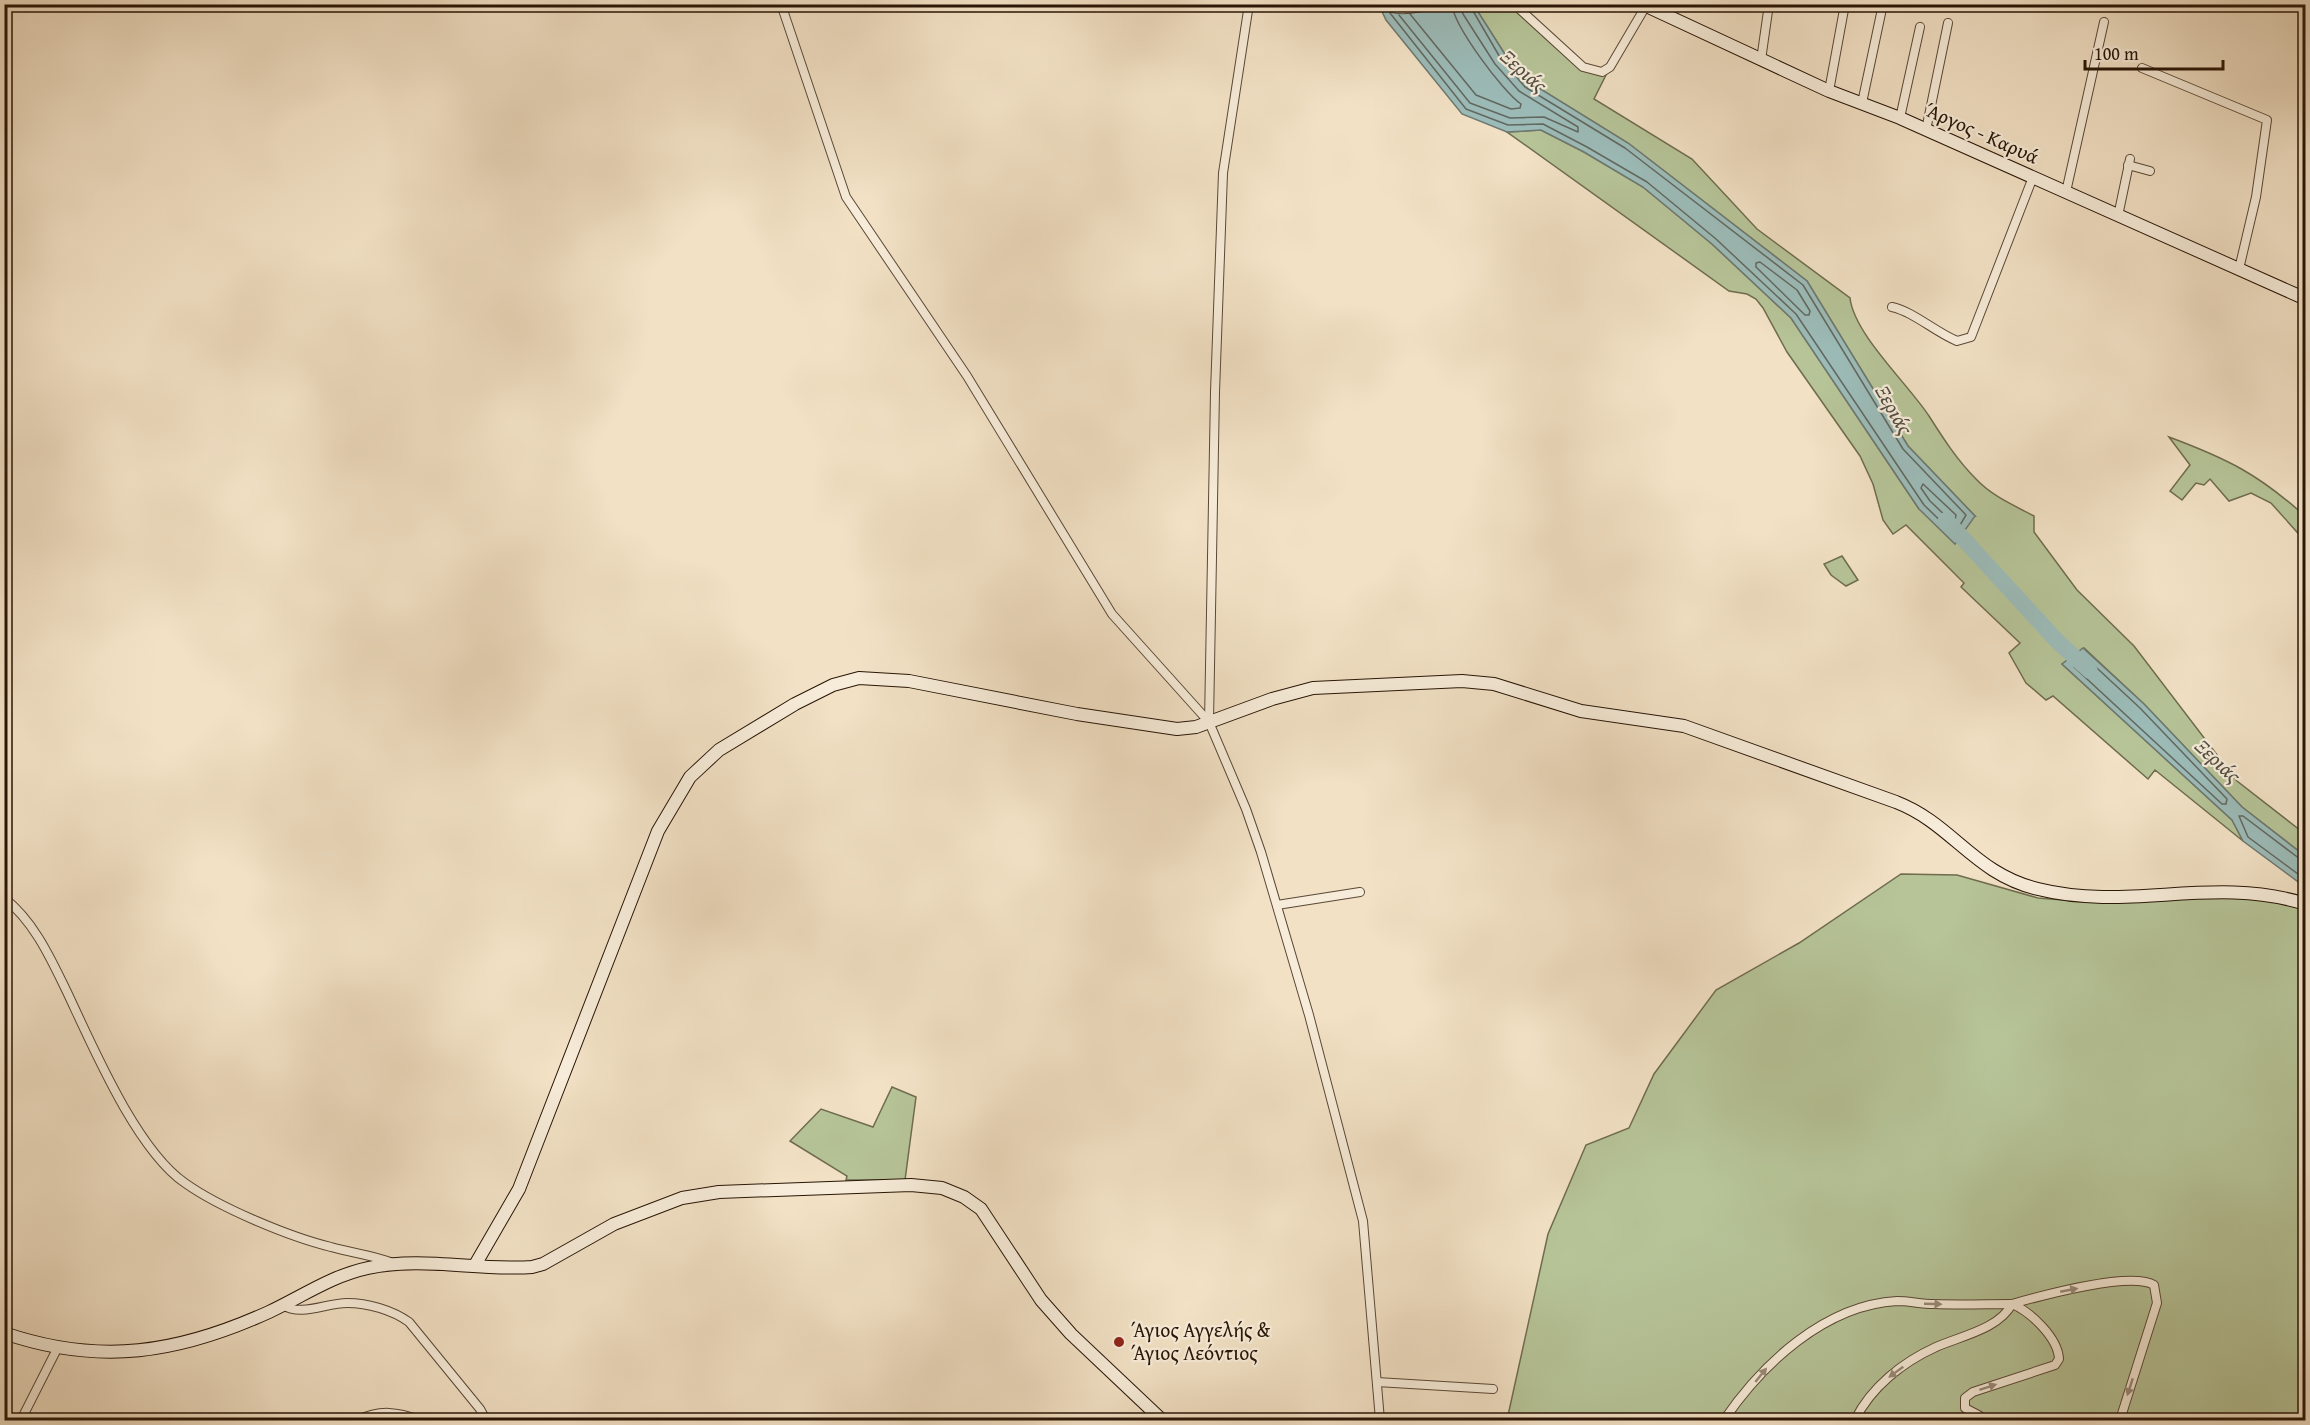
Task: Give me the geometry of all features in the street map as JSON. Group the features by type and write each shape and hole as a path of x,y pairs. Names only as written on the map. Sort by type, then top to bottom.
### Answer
{"street":[{"path":"781,4 846,197 967,376 1112,614 1209,722 1245,808 1277,905 1309,1015 1363,1221 1380,1420"},
{"path":"1209,722 1215,392 1223,173 1249,4"},
{"path":"1384,4 1387,7 1403,9 1435,4"},
{"path":"1514,4 1583,67 1602,72 1610,67 1645,6"},
{"path":"1761,60 1769,4"},
{"path":"1828,91 1845,4"},
{"path":"1862,103 1883,4"},
{"name":"Άργος - Καρυά","path":"1645,6 1828,91 1900,118 2306,299"},
{"path":"2066,192 2104,22"},
{"path":"1926,130 1948,23"},
{"path":"1900,118 1920,27"},
{"path":"2142,68 2267,120 2256,197 2239,269"},
{"path":"2118,216 2129,162 2150,171"},
{"path":"1892,307 1900,309 1935,332 1956,341 1971,337 2033,177"},
{"path":"475,1265 519,1189 658,831 690,777 719,750 795,704 841,682 868,677 909,681 1161,728 1184,729 1263,702 1313,688 1456,681 1487,682 1581,711 1684,726 1904,805 1931,820 1985,867 2032,888 2072,896 2105,898 2242,891 2306,904"},
{"path":"1277,905 1360,892"},
{"path":"4,898 19,909 48,951 93,1047 143,1140 184,1183 276,1229 329,1247 396,1264"},
{"path":"4,1333 58,1347 114,1353 155,1349 205,1337 283,1305 343,1275 396,1264 512,1268 543,1264 614,1224 682,1198 719,1192 911,1185 942,1188 964,1197 981,1209 1041,1300 1071,1334 1162,1420"},
{"path":"1724,1420 1768,1366 1798,1339 1862,1309 1896,1301 1933,1304 2012,1304 2067,1289 2139,1279 2154,1285 2157,1304 2120,1420"},
{"path":"283,1305 298,1311 335,1304 357,1304 401,1317 409,1322 480,1409 486,1420"},
{"path":"1855,1420 1875,1388 1900,1368 1933,1348 2000,1320 2012,1304"},
{"path":"1982,1420 1980,1416 1965,1408 1965,1398 1973,1392 2055,1365 2059,1359 2057,1348 2042,1328 2026,1311 2012,1304"},
{"path":"21,1420 58,1347"},
{"path":"1377,1382 1493,1389"},
{"path":"358,1420 378,1413 392,1412 420,1420"}],"green space":[{"path":"1514,4 1594,72 1610,67 1594,99 1692,159 1757,229 1850,298 1861,327 1871,343 1920,403 1963,464 1989,490 2034,516 2034,532 2077,590 2134,646 2237,781 2305,834 2305,856 2242,807 2144,704 2084,648 2062,664 2232,820 2243,841 2155,770 2148,779 2053,696 2046,700 2026,683 2009,653 2020,643 1961,587 1964,583 1906,525 1893,534 1883,520 1873,484 1860,456 1787,352 1756,299 1747,294 1729,291 1507,132 1541,130 1643,187 1712,244 1791,318 1919,509 1975,516 1908,446 1807,281 1628,143 1529,82 1506,56 1475,7 1470,5"},
{"path":"2169,437 2242,469 2288,501 2305,516 2305,541 2271,503 2251,493 2229,501 2210,479 2204,485 2196,483 2182,500 2170,491 2190,465"},
{"path":"1842,556 1858,580 1846,586 1831,575 1824,564"},
{"path":"1901,874 1957,875 2038,898 2075,901 2182,898 2227,892 2305,907 2305,1420 1507,1420 1548,1234 1586,1145 1629,1128 1654,1074 1716,990 1799,943"},
{"path":"892,1087 916,1097 905,1180 846,1180 847,1176 790,1141 821,1109 873,1127"}],"water":[{"path":"1470,4 1475,7 1506,56 1529,82 1628,143 1807,281 1908,446 1975,516 1955,544 1919,509 1791,318 1712,244 1643,187 1584,152 1541,130 1507,132 1462,114 1386,20 1379,5"},
{"path":"2083,648 2144,704 2242,807 2305,856 2305,887 2243,841 2232,820 2062,664"}],"waterway":[{"name":"Ξεριάς","path":"1946,520 2058,642 2090,671"}],"place":[{"name":"Άγιος Αγγελής & Άγιος Λεόντιος","path":"1119,1342"}]}
